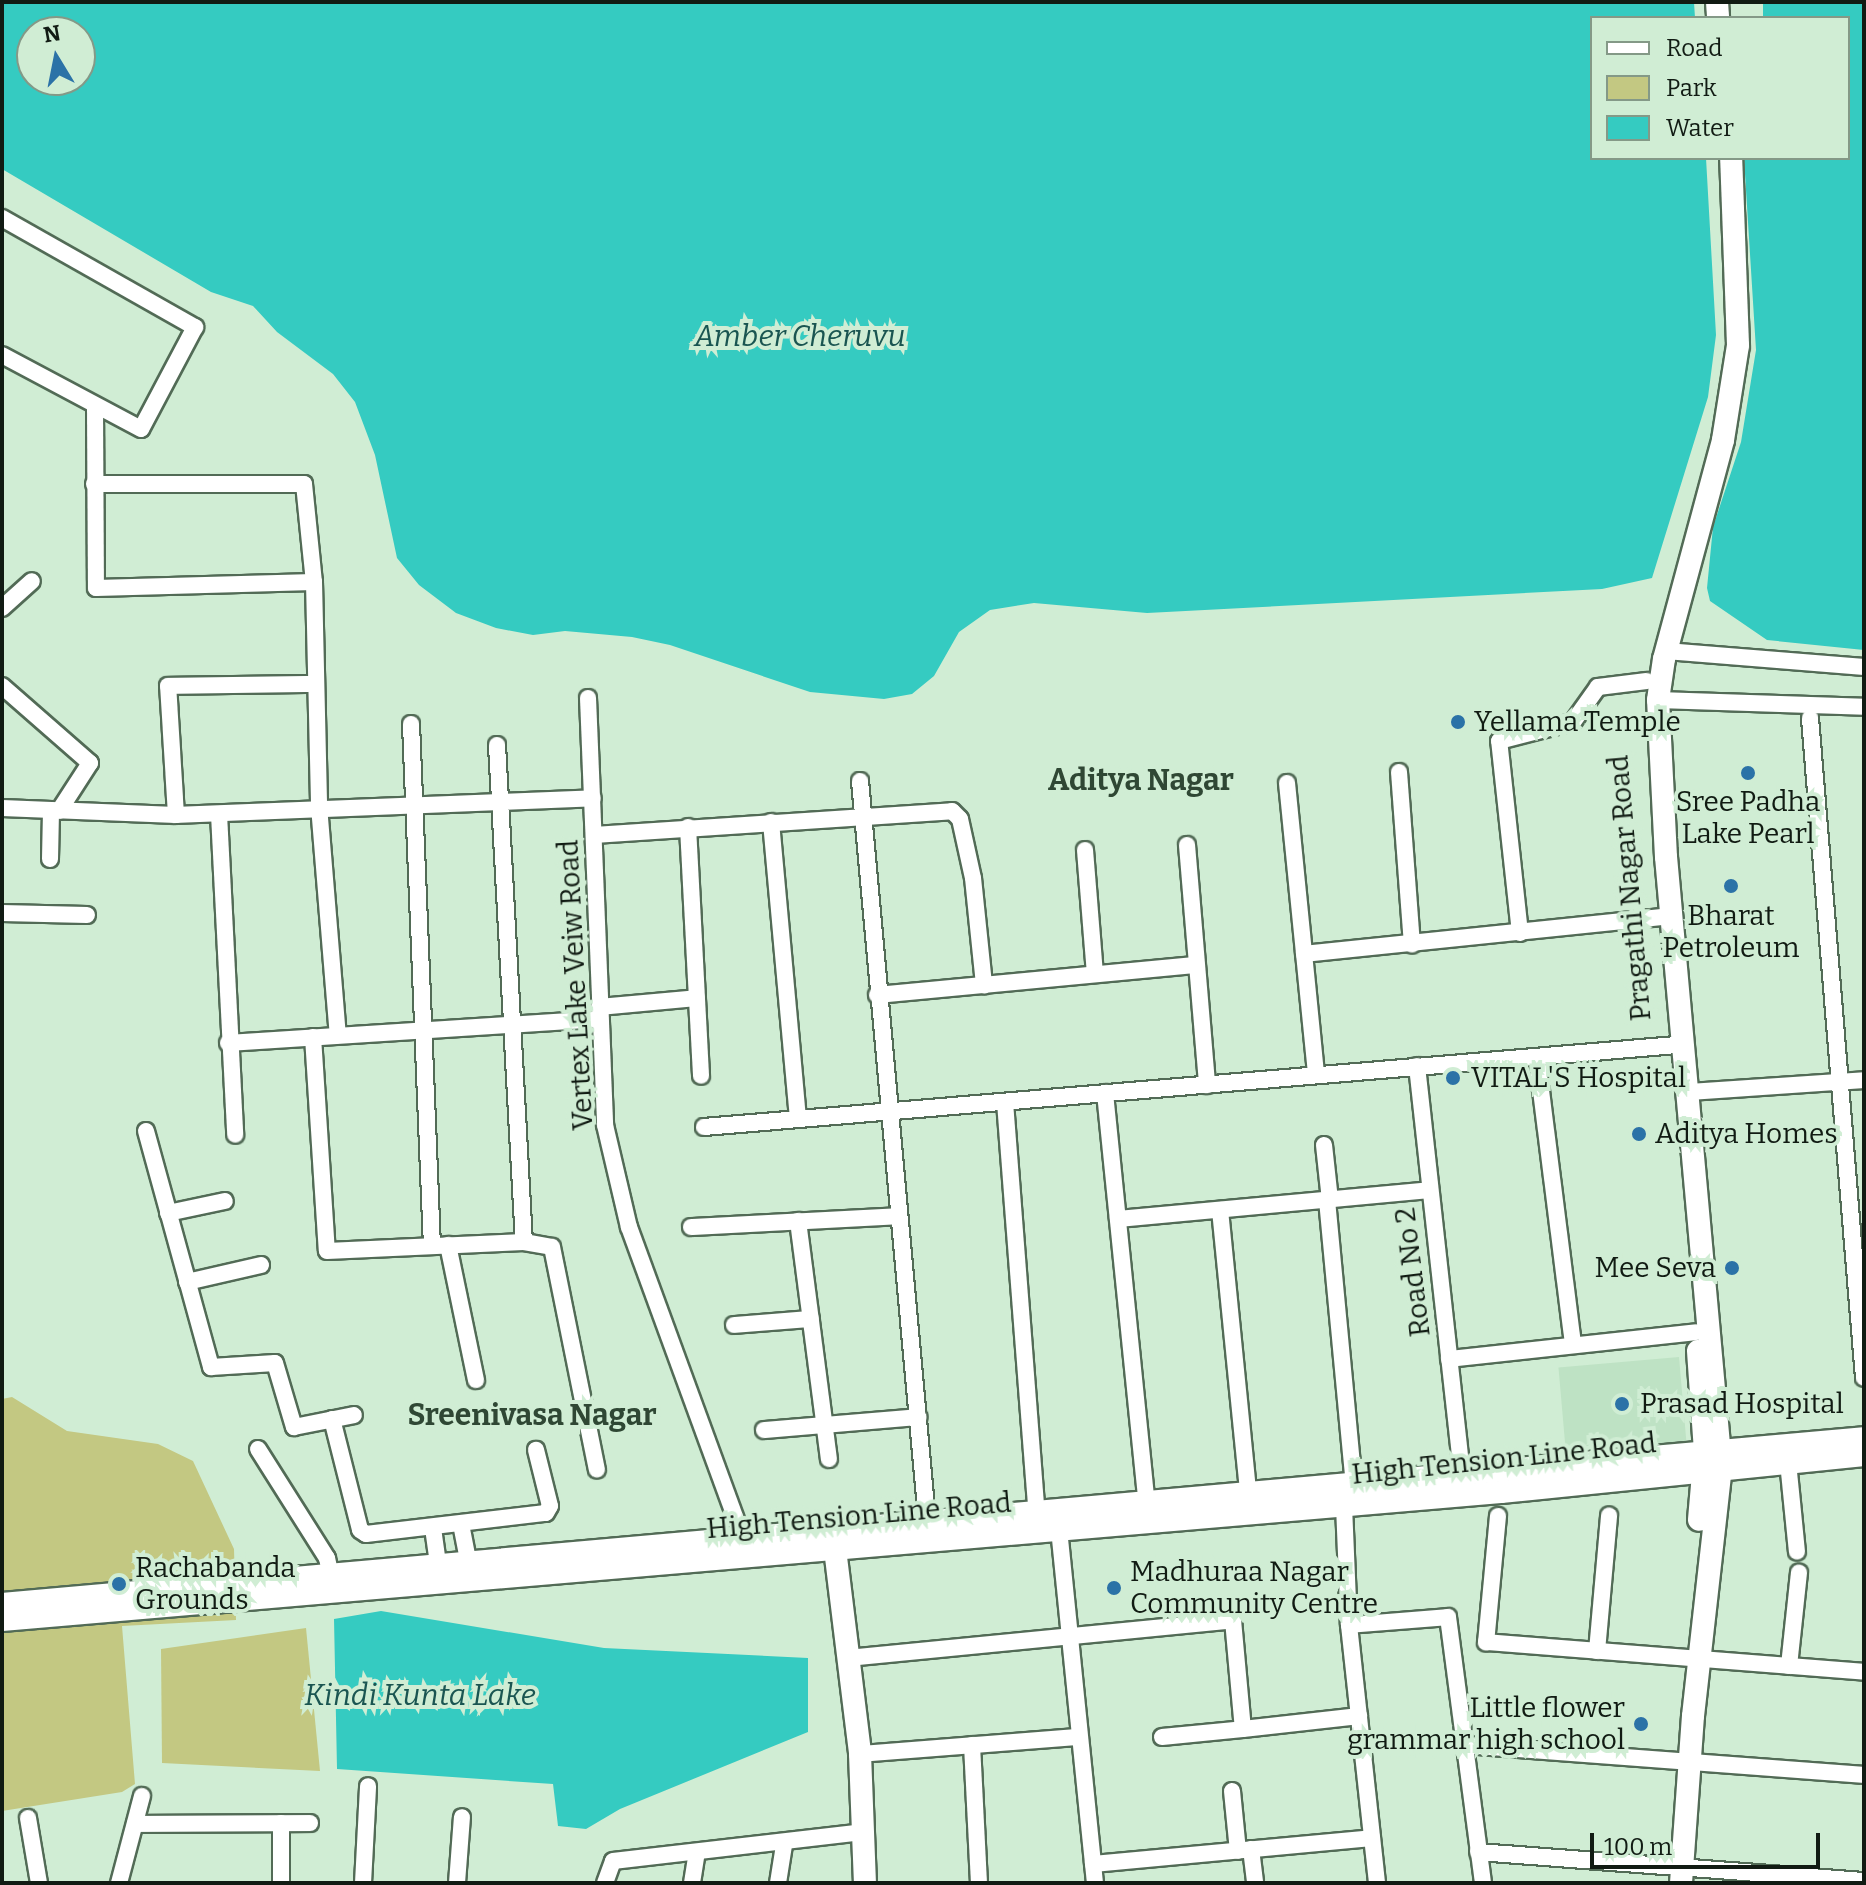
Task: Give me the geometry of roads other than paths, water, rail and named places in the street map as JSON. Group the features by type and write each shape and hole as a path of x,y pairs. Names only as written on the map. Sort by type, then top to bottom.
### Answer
{"main road":[{"path":"1657,824 1652,690 1718,403 1728,332 1721,160"},
{"path":"1652,690 1666,651 1723,440 1738,345 1731,160"},
{"name":"Pragathi Nagar Road","path":"1657,824 1661,917 1676,1045 1696,1332 1713,1459"},
{"name":"Pragathi Nagar Road","path":"1657,824 1690,1092 1713,1459 1695,1658 1682,1875"},
{"path":"1713,1459 1864,1438"},
{"path":"1713,1459 1788,1462 1864,1455"},
{"name":"High Tension Line Road","path":"2,1620 468,1560 1462,1472 1713,1459"},
{"name":"High Tension Line Road","path":"2,1604 332,1579 835,1549 1344,1506 1713,1459"},
{"path":"835,1549 860,1754 865,1883"}],"street":[{"path":"2,218 195,327 141,429 2,355"},
{"path":"95,406 96,588 314,582"},
{"path":"94,484 304,484 314,582 319,806 338,1035"},
{"path":"2,608 32,581"},
{"path":"1666,651 1864,667"},
{"path":"176,815 168,686 316,684"},
{"path":"2,686 90,763 55,810 50,859"},
{"path":"1520,933 1499,741 1573,722 1598,687 1864,707"},
{"name":"Vertex Lake Veiw Road","path":"588,698 605,1125 629,1227 742,1536"},
{"path":"1810,718 1864,1378"},
{"path":"411,724 425,1028 440,1246 476,1380"},
{"path":"497,745 524,1242"},
{"path":"1399,772 1412,945"},
{"path":"860,781 877,995 927,1519"},
{"path":"1287,783 1316,1075"},
{"path":"2,808 176,815 319,806 593,798"},
{"path":"594,835 935,811 958,815 973,878 984,985"},
{"path":"219,814 228,1043 235,1135"},
{"path":"771,822 798,1119"},
{"path":"688,827 701,1076"},
{"path":"1187,845 1207,1085"},
{"path":"1085,850 1095,974"},
{"path":"2,913 87,915"},
{"path":"1304,954 1661,917"},
{"path":"877,995 1195,965"},
{"path":"228,1043 425,1028 512,1026 697,998"},
{"path":"313,1037 327,1251 524,1242 552,1247 597,1470"},
{"path":"704,1127 1676,1045"},
{"path":"1537,1059 1573,1344"},
{"name":"Road No 2","path":"1417,1066 1462,1472"},
{"path":"1690,1092 1864,1080"},
{"path":"1105,1093 1146,1499"},
{"path":"1005,1102 1036,1509"},
{"path":"146,1131 211,1367 272,1361 292,1427 354,1415"},
{"path":"1324,1145 1354,1483 1344,1506 1349,1625 1377,1883"},
{"path":"1118,1219 1430,1190"},
{"path":"168,1213 225,1201"},
{"path":"1220,1210 1248,1491"},
{"path":"691,1227 899,1216"},
{"path":"798,1221 829,1459"},
{"path":"187,1282 261,1265"},
{"path":"734,1325 811,1319"},
{"path":"1449,1359 1696,1332"},
{"path":"764,1430 918,1417"},
{"path":"332,1419 361,1532 433,1528 546,1513 550,1506 536,1450"},
{"path":"258,1449 332,1579"},
{"path":"1788,1462 1797,1552"},
{"path":"1498,1516 1486,1642 1864,1672"},
{"path":"1597,1651 1609,1516"},
{"path":"461,1524 468,1560"},
{"path":"433,1528 438,1563"},
{"path":"1059,1529 1095,1883"},
{"path":"1789,1666 1799,1573"},
{"path":"1349,1625 1448,1617 1483,1883"},
{"path":"848,1658 1233,1620 1243,1729"},
{"path":"1162,1737 1359,1716"},
{"path":"860,1754 1078,1737"},
{"path":"972,1745 979,1883"},
{"path":"1466,1745 1864,1775"},
{"path":"363,1883 368,1786"},
{"path":"1232,1791 1255,1883"},
{"path":"119,1883 142,1796"},
{"path":"457,1883 462,1817"},
{"path":"28,1818 39,1883"},
{"path":"281,1823 281,1883"},
{"path":"135,1824 310,1823"},
{"path":"605,1883 613,1861 784,1844 862,1832"},
{"path":"1093,1864 1372,1838"},
{"path":"778,1883 784,1844"},
{"path":"1478,1852 1682,1875 1864,1881"},
{"path":"692,1883 697,1853"}],"water":[{"name":"Amber Cheruvu","path":"2,2 1694,2 1695,16 1590,16 1590,160 1706,160 1716,335 1708,397 1652,578 1602,589 1147,613 1034,603 990,610 959,632 934,676 912,694 884,699 810,692 670,645 632,637 565,631 533,635 496,628 456,613 419,585 397,558 375,455 355,402 333,374 277,332 253,306 211,292 2,169"},
{"path":"1763,2 1864,2 1864,650 1767,640 1710,601 1707,588 1713,527 1741,442 1756,350 1744,160 1850,160 1850,16 1763,16"},
{"name":"Kindi Kunta Lake","path":"381,1611 604,1648 808,1658 808,1732 620,1809 586,1829 558,1826 553,1784 337,1769 334,1619"}],"place":[{"name":"Yellama Temple","path":"1458,722"},
{"name":"Sree Padha Lake Pearl","path":"1748,773"},
{"name":"Bharat Petroleum","path":"1731,886"},
{"name":"VITAL'S Hospital","path":"1453,1078"},
{"name":"Aditya Homes","path":"1639,1134"},
{"name":"Mee Seva","path":"1732,1268"},
{"name":"Prasad Hospital","path":"1622,1404"},
{"name":"Rachabanda Grounds","path":"119,1584"},
{"name":"Madhuraa Nagar Community Centre","path":"1114,1588"},
{"name":"Little flower grammar high school","path":"1641,1724"}],"district":[{"name":"Aditya Nagar","path":"1141,780"},
{"name":"Sreenivasa Nagar","path":"532,1415"}]}
